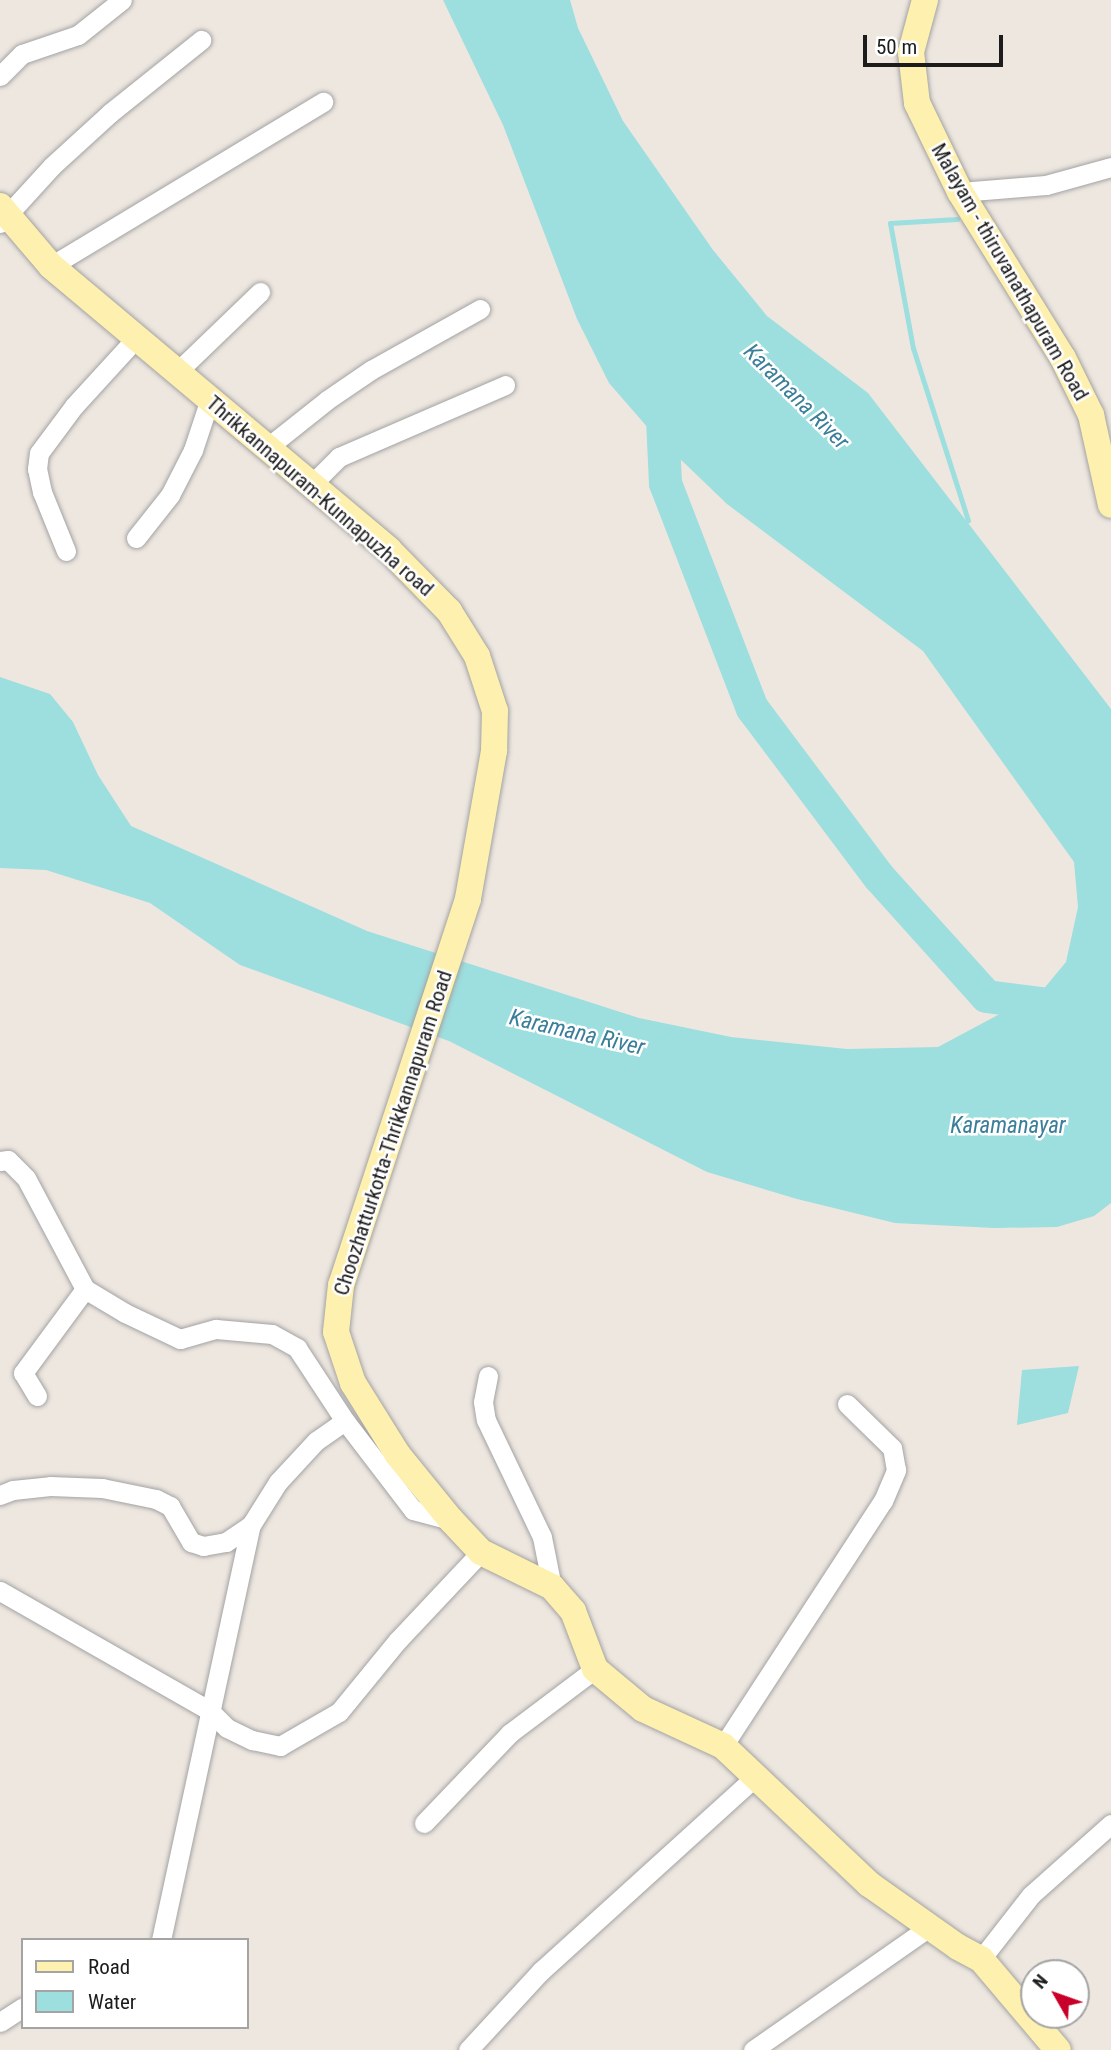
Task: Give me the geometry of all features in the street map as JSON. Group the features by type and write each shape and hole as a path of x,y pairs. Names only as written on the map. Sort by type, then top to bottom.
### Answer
{"street":[{"path":"0,76 22,54 78,35 122,0"},
{"name":"Malayam - thiruvanathapuram Road","path":"925,0 911,52 916,103 960,192 1063,358 1091,415 1111,505"},
{"path":"2,214 110,113 201,40"},
{"path":"51,265 323,102"},
{"path":"960,192 1046,185 1111,167"},
{"name":"Thrikkannapuram-Kunnapuzha road","path":"2,214 51,265 389,550 449,611 477,656 495,710 494,751 468,899"},
{"path":"178,371 260,292"},
{"path":"268,447 327,400 371,370 480,309"},
{"path":"66,551 43,492 37,470 39,453 74,406 137,337"},
{"path":"311,485 340,457 505,385"},
{"path":"136,538 170,495 192,450 210,399"},
{"name":"Choozhatturkotta-Thrikkannapuram Road","path":"468,899 341,1285 336,1332 353,1383 398,1455 481,1552 552,1587 573,1611 595,1669 643,1709 723,1746 869,1884 929,1927 981,1959 1058,2050"},
{"path":"0,1161 8,1160 26,1178 85,1289 125,1313 180,1339 216,1329 272,1334 297,1348 345,1421 413,1510 451,1520"},
{"path":"37,1396 23,1373 85,1289"},
{"path":"488,1376 483,1402 486,1420 542,1537 552,1587"},
{"path":"723,1746 883,1500 896,1470 892,1448 847,1404"},
{"path":"160,1938 251,1525 278,1482 316,1441 345,1421"},
{"path":"0,1495 13,1490 51,1486 102,1488 156,1499 170,1506 191,1542 203,1546 226,1542 251,1525"},
{"path":"0,1591 209,1710 227,1728 252,1740 280,1746 304,1735 338,1712 398,1640 481,1552"},
{"path":"424,1823 510,1733 595,1669"},
{"path":"468,2050 541,1971 757,1776"},
{"path":"981,1959 1031,1895 1111,1824"},
{"path":"753,2050 929,1927"},
{"path":"0,2022 21,2008"}],"water":[{"name":"Karamanayar","path":"443,0 570,0 578,28 623,121 713,250 767,316 868,393 1111,709 1111,1203 1094,1216 1057,1227 994,1228 895,1223 797,1199 707,1172 449,1041 240,965 150,903 46,870 0,868 0,677 50,694 73,722 98,775 131,826 367,931 639,1018 731,1037 847,1049 938,1047 1041,992 1066,962 1078,907 1074,862 923,651 727,504 649,429 609,383 577,319 503,125"},
{"path":"1079,1366 1068,1413 1017,1425 1022,1370"}],"waterway":[{"path":"957,219 890,223 913,348 968,520"},
{"path":"661,398 665,483 752,708 879,877 986,996 1111,1012"}],"water label":[{"name":"Karamana River","path":"796,397"},
{"name":"Karamana River","path":"577,1033"}]}
